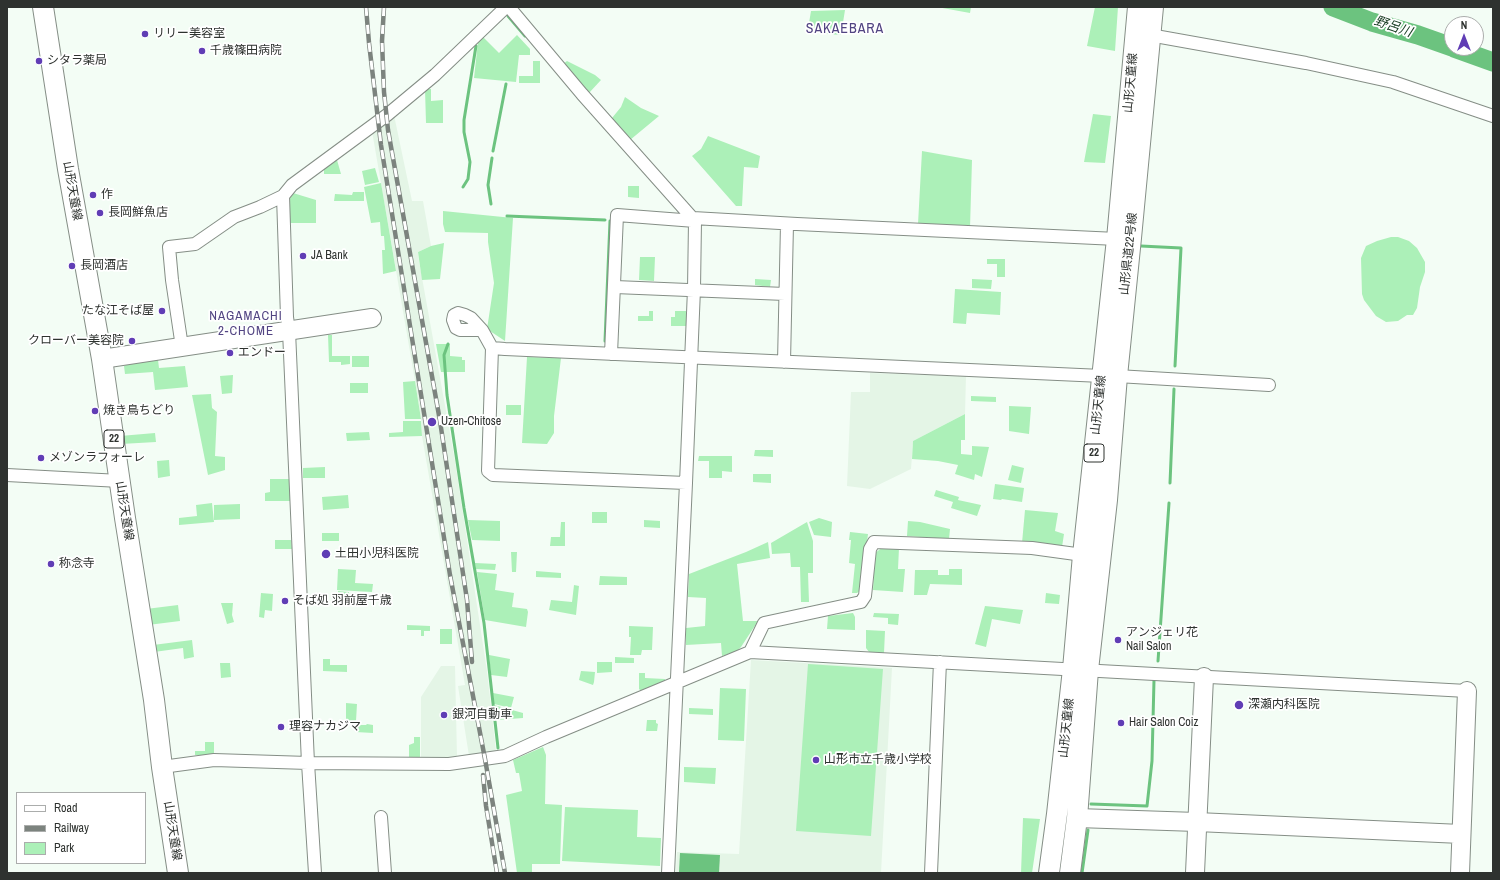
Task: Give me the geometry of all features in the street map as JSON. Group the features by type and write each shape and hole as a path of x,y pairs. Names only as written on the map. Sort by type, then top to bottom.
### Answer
{"main road":[{"name":"山形天童線","path":"43,7 68,169 102,359 154,700 162,767 178,873"},
{"name":"山形県道22号線","path":"1107,500 1109,376 1132,230 1143,34 1138,7"},
{"name":"山形県道22号線","path":"1143,34 1153,7"},
{"name":"山形天童線","path":"1070,873 1077,818 1083,556 1109,376 1117,239 1143,34"},
{"name":"山形天童線","path":"1049,873 1107,500"}],"street":[{"path":"182,347 173,288 169,247 195,244 234,217 260,208 283,196 292,186 387,115 428,80 506,7"},
{"path":"509,7 582,94 694,220 694,289 668,873"},
{"path":"1143,34 1306,63 1393,82 1493,116"},
{"path":"283,196 287,317 289,331 308,763 315,873"},
{"path":"611,354 617,215 694,220 1117,239"},
{"path":"784,362 787,224"},
{"path":"614,287 694,289 785,294"},
{"path":"102,359 372,318"},
{"path":"482,330 492,348 488,471 493,475 686,483"},
{"path":"492,348 1109,376 1269,385"},
{"path":"7,476 120,481"},
{"path":"750,652 764,623 861,602 865,596 870,549 874,542 1032,548 1083,556"},
{"path":"162,767 214,760 308,763 449,764 504,756 750,652 1467,691 1460,873"},
{"path":"931,873 940,662"},
{"path":"1195,873 1204,677"},
{"path":"381,817 385,873"},
{"path":"1077,818 1461,834"}],"shaded area":[{"path":"394,115 412,201 423,201 431,246 418,252 419,261 455,461 487,671 496,751 469,756 458,686 465,685 372,131"},
{"path":"870,373 966,376 965,414 913,441 911,469 870,489 847,486 851,392 870,392"},
{"name":"山形市立千歳小学校","path":"751,660 892,668 881,873 676,873 677,852 739,854"},
{"path":"441,666 455,666 457,757 421,758 421,697"},
{"path":"680,853 720,855 719,873 679,872"}],"green space":[{"path":"937,7 971,7 970,13"},
{"path":"1095,7 1118,7 1115,51 1087,46"},
{"path":"845,10 841,35 827,34 808,29 811,11"},
{"path":"517,35 530,49 530,55 519,55 516,82 474,78 478,42 483,37 499,53"},
{"path":"533,61 540,61 540,83 519,83 519,76 533,76"},
{"path":"567,61 595,75 601,80 589,93 563,64"},
{"path":"425,89 431,89 431,101 443,100 443,123 426,123"},
{"path":"625,97 641,108 659,116 630,140 612,118 621,107"},
{"path":"1093,114 1111,116 1105,163 1084,162"},
{"path":"708,136 760,156 758,168 744,167 742,206 736,206 692,156 701,149"},
{"path":"922,151 972,160 970,228 918,224"},
{"path":"337,160 341,174 324,174 324,169"},
{"path":"375,168 379,182 365,185 362,171"},
{"path":"381,183 396,271 383,274 382,250 385,250 384,236 381,236 380,222 371,223 364,187"},
{"path":"628,186 639,186 639,198 628,197"},
{"path":"353,192 364,192 364,201 334,201 335,194 352,195"},
{"path":"293,193 316,200 316,223 287,223 287,204"},
{"path":"443,211 513,218 505,341 487,329 494,283 488,233 445,232 443,224"},
{"path":"1391,237 1398,237 1409,241 1417,248 1425,262 1425,272 1420,287 1417,308 1413,315 1407,315 1398,321 1386,322 1376,316 1364,300 1362,294 1361,258 1366,246"},
{"path":"444,243 440,279 422,280 418,252 431,246"},
{"path":"640,257 655,257 654,281 639,280"},
{"path":"987,259 1005,259 1005,277 997,277 997,264 987,264"},
{"path":"755,279 771,280 770,287 755,285"},
{"path":"972,279 992,280 991,289 972,288"},
{"path":"955,289 1001,292 1000,315 967,313 966,324 953,323"},
{"path":"649,311 653,311 653,321 638,321 638,316 649,316"},
{"path":"675,311 686,311 686,326 671,326 671,317 675,317"},
{"path":"328,335 332,335 332,356 350,356 350,364 341,365 341,362 329,362"},
{"path":"436,344 450,344 450,356 462,357 462,360 465,360 465,372 441,372"},
{"path":"352,356 369,356 369,367 352,367"},
{"path":"527,357 561,358 554,416 554,433 547,444 522,443"},
{"path":"158,360 159,368 185,366 188,387 155,390 153,372 125,374 124,366 128,364"},
{"path":"233,375 232,393 222,394 220,376"},
{"path":"415,381 421,419 405,419 403,382"},
{"path":"350,383 368,383 368,393 350,393"},
{"path":"211,394 212,408 217,412 215,456 225,457 225,470 208,475 192,395"},
{"path":"971,396 996,397 996,402 971,401"},
{"path":"506,405 521,405 521,415 506,415"},
{"path":"1009,406 1031,407 1029,434 1009,431"},
{"path":"965,414 965,440 961,440 961,454 972,455 972,446 989,447 982,477 975,474 974,480 955,474 958,465 938,461 912,459 913,441"},
{"path":"403,421 421,421 422,436 389,437 389,433 403,432"},
{"path":"369,432 370,440 347,441 346,433"},
{"path":"155,433 156,442 121,444 120,436"},
{"path":"755,450 773,450 773,457 754,456"},
{"path":"699,456 732,456 732,472 722,471 722,478 709,478 709,461 698,461"},
{"path":"169,460 170,476 158,478 157,461"},
{"path":"1012,465 1024,468 1021,483 1008,480"},
{"path":"325,467 325,478 303,478 303,468"},
{"path":"753,474 771,474 771,483 753,482"},
{"path":"270,479 292,479 292,501 265,501 265,493 270,492"},
{"path":"995,484 1024,488 1022,502 993,499"},
{"path":"936,490 959,497 958,500 981,505 977,516 951,508 953,502 934,496"},
{"path":"348,495 349,508 323,510 322,497"},
{"path":"212,503 214,522 179,525 179,518 197,516 196,505"},
{"path":"240,504 240,519 214,520 214,505"},
{"path":"1025,510 1058,513 1055,531 1064,534 1062,547 1022,543"},
{"path":"592,512 607,512 607,523 592,523"},
{"path":"819,518 832,522 831,537 814,535 809,522"},
{"path":"468,520 500,521 500,541 472,540"},
{"path":"644,520 660,521 660,528 644,527"},
{"path":"908,521 920,522 950,529 949,539 907,536"},
{"path":"561,522 565,522 565,546 550,546 551,537 560,537"},
{"path":"807,522 813,541 813,573 808,573 809,602 801,602 800,567 791,567 790,553 772,554 771,543"},
{"path":"850,532 868,534 861,590 857,593 852,593 855,564 849,563 851,540 849,540"},
{"path":"322,533 339,533 339,541 322,541"},
{"path":"275,540 291,540 292,549 275,549"},
{"path":"768,542 770,558 737,564 743,621 758,621 741,647 737,651 722,656 721,643 686,645 686,628 705,626 706,598 688,597 689,574"},
{"path":"883,547 899,548 898,569 905,569 903,592 873,590 875,553"},
{"path":"511,552 517,552 516,572 512,572"},
{"path":"475,563 496,564 495,570 476,569"},
{"path":"338,569 356,570 355,583 373,584 372,592 337,590"},
{"path":"949,569 962,569 962,585 930,584 927,595 914,595 915,570 938,570 938,575 949,575"},
{"path":"536,571 561,573 561,578 536,577"},
{"path":"477,572 497,574 495,590 514,593 512,607 527,609 526,627 485,620"},
{"path":"600,576 627,577 627,585 599,585"},
{"path":"574,585 579,586 576,615 549,610 551,600 572,602"},
{"path":"338,591 349,592 348,603 337,602"},
{"path":"261,593 273,594 272,611 265,610 264,618 259,617"},
{"path":"1046,593 1060,595 1059,604 1045,603"},
{"path":"221,603 233,603 232,615 234,622 227,624"},
{"path":"178,605 180,621 148,625 146,609"},
{"path":"985,606 1023,610 1020,624 992,619 986,647 975,644"},
{"path":"853,613 855,617 855,630 827,629 828,616"},
{"path":"874,613 899,614 898,625 888,624 888,618 873,617"},
{"path":"407,625 430,626 430,631 424,631 424,636 421,636 421,630 407,630"},
{"path":"629,626 653,627 652,650 642,650 641,655 630,655 631,637 629,637"},
{"path":"440,629 452,629 452,644 440,644"},
{"path":"866,630 885,631 884,653 869,652 866,648"},
{"path":"192,640 194,657 184,659 183,648 154,652 153,645"},
{"path":"489,655 510,659 507,677 491,675"},
{"path":"615,657 634,658 634,663 615,663"},
{"path":"323,659 330,659 330,665 347,665 347,672 323,671"},
{"path":"597,662 612,662 612,672 597,673"},
{"path":"220,663 230,663 231,677 221,678"},
{"path":"808,664 883,669 871,836 796,831"},
{"path":"581,671 595,672 593,685 579,680"},
{"path":"639,673 645,673 645,678 665,679 665,682 642,692 639,689"},
{"path":"720,688 746,689 744,741 718,740"},
{"path":"493,693 514,697 511,708 494,704"},
{"path":"346,703 357,704 356,721 346,721"},
{"path":"494,705 523,713 523,718 496,720"},
{"path":"689,708 713,709 713,715 689,714"},
{"path":"647,720 656,720 656,723 658,724 657,731 646,731"},
{"path":"357,725 373,725 373,733 356,732"},
{"path":"414,737 420,737 420,757 409,757 409,745 414,743"},
{"path":"205,742 214,742 214,755 195,755 195,751 205,751"},
{"path":"543,747 546,755 545,804 562,805 560,864 532,864 532,873 517,873 506,795 522,791 519,773 516,773 513,760"},
{"path":"684,767 716,768 715,784 684,782"},
{"path":"565,807 638,810 637,837 661,838 660,866 562,861"},
{"path":"1023,818 1040,819 1032,873 1021,873"}],"waterway":[{"name":"野呂川","path":"1333,7 1372,22 1444,44"},
{"path":"508,16 525,36"},
{"path":"463,187 468,179 470,162 464,132 464,120 476,46"},
{"name":"野呂川","path":"1476,56 1493,62"},
{"path":"493,151 506,84"},
{"path":"491,204 488,185 492,158"},
{"path":"507,216 605,220"},
{"path":"605,341 610,221"},
{"path":"1141,246 1181,248 1175,366"},
{"path":"448,344 444,355 447,395 464,508 484,623 498,748"},
{"path":"1170,483 1174,389"},
{"path":"1158,661 1169,503"},
{"path":"1091,804 1147,806 1152,761 1154,680"},
{"path":"1082,873 1088,830"}],"railway":[{"path":"366,7 381,145 450,575 505,873"},
{"path":"384,7 382,41 384,92 388,130 440,421 467,600 472,662"},
{"path":"483,775 486,806 497,873"}],"place":[{"name":"リリー美容室","path":"145,34"},
{"name":"千歳篠田病院","path":"202,51"},
{"name":"シタラ薬局","path":"39,61"},
{"name":"作","path":"93,195"},
{"name":"長岡鮮魚店","path":"100,213"},
{"name":"JA Bank","path":"303,256"},
{"name":"長岡酒店","path":"72,266"},
{"name":"たな江そば屋","path":"162,311"},
{"name":"クローバー美容院","path":"132,341"},
{"name":"エンドー","path":"230,353"},
{"name":"焼き鳥ちどり","path":"95,411"},
{"name":"Uzen-Chitose","path":"432,422"},
{"name":"メゾンラフォーレ","path":"41,458"},
{"name":"土田小児科医院","path":"326,554"},
{"name":"称念寺","path":"51,564"},
{"name":"そば処 羽前屋千歳","path":"285,601"},
{"name":"アンジェリ花 Nail Salon","path":"1118,640"},
{"name":"深瀬内科医院","path":"1239,705"},
{"name":"銀河自動車","path":"444,715"},
{"name":"Hair Salon Coiz","path":"1121,723"},
{"name":"理容ナカジマ","path":"281,727"},
{"name":"山形市立千歳小学校","path":"816,760"}],"district":[{"name":"SAKAEBARA","path":"845,29"},
{"name":"NAGAMACHI 2-CHOME","path":"246,324"}]}
